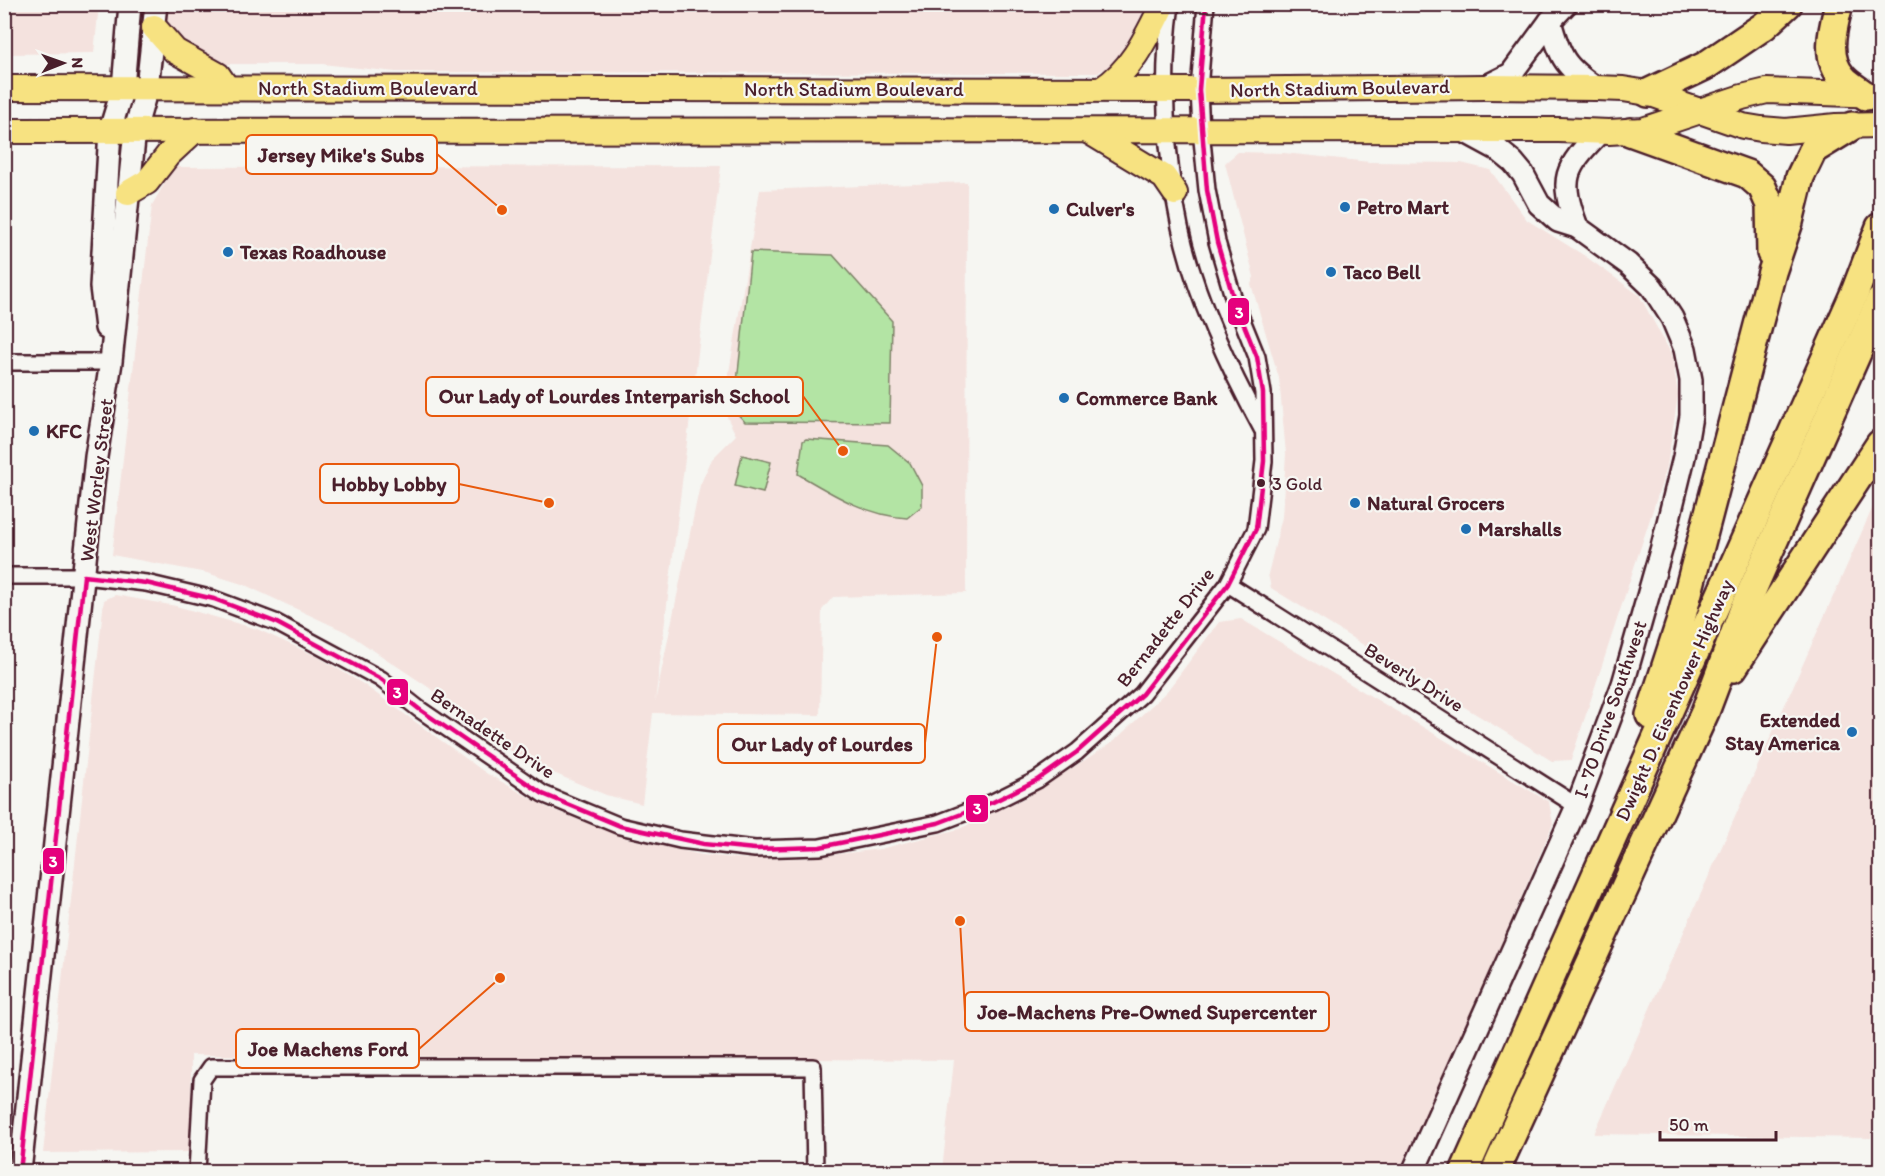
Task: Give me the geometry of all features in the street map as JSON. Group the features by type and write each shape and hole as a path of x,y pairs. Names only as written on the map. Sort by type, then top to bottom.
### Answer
{"highway":[{"path":"1648,93 1705,66 1764,26 1788,4"},
{"path":"1839,4 1830,36 1833,58 1842,77 1875,95"},
{"path":"1618,824 1623,787 1654,707 1680,623 1772,272 1789,222 1800,177 1814,150 1867,125"},
{"path":"1630,132 1747,174 1762,187 1770,205 1772,272"},
{"name":"Dwight D. Eisenhower Highway","path":"1464,1172 1856,292 1881,227"},
{"name":"Dwight D. Eisenhower Highway","path":"1495,1172 1705,712 1744,606 1881,301"},
{"path":"1705,712 1881,444"}],"main road":[{"path":"1102,89 1122,75 1147,36 1163,4"},
{"path":"155,16 175,51 218,75 227,88"},
{"name":"North Stadium Boulevard","path":"4,88 1165,90 1596,88 1648,93 1743,126 1772,130 1867,125"},
{"name":"North Stadium Boulevard","path":"4,130 1630,132 1656,127 1742,97 1767,91 1875,95"},
{"path":"128,193 147,182 168,155 195,130"},
{"path":"1086,130 1164,177 1175,193"}],"street":[{"name":"West Worley Street","path":"111,362 101,287 110,130 123,88 130,4"},
{"name":"Bernadette Drive","path":"1171,4 1165,90 1167,130 1180,226 1194,275 1230,366 1264,432"},
{"name":"Bernadette Drive","path":"4,576 84,576 146,583 214,599 274,622 381,679 543,794 620,826 704,844 755,849 820,847 938,822 993,802 1036,780 1077,752 1142,693 1228,584 1256,529 1262,490 1263,393 1257,357 1234,300 1217,242 1207,190 1199,90 1206,4"},
{"path":"1485,87 1511,74 1550,21 1566,4"},
{"name":"West Worley Street","path":"20,1172 96,457 111,362 135,130 147,87 155,16"},
{"path":"1550,21 1563,59 1575,73 1596,88"},
{"name":"I- 70 Drive Southwest","path":"1413,1172 1577,806 1623,684 1662,547 1684,457 1691,416 1691,380 1685,349 1672,318 1652,287 1628,264 1577,227 1558,221 1539,204 1513,162 1497,149 1462,130"},
{"path":"1577,227 1567,199 1566,178 1578,154 1600,132"},
{"path":"4,362 111,362"},
{"name":"Beverly Drive","path":"1228,584 1577,806"},
{"path":"197,1172 202,1080 211,1067 813,1066 815,1172"}],"shaded area":[{"path":"169,4 1149,5 1146,21 1112,65 1097,73 396,72 322,64 217,64 174,38 167,19"},
{"path":"4,5 99,5 94,53 5,54"},
{"path":"1238,152 1284,153 1370,162 1461,163 1490,170 1527,220 1585,256 1639,295 1672,355 1678,395 1667,467 1571,760 1552,761 1271,588 1268,574 1282,517 1286,454 1279,378 1251,284 1254,277 1225,163"},
{"path":"721,166 655,702 700,485 712,459 736,435 727,417 725,396 760,190 967,182 966,593 833,597 822,610 820,715 653,713 642,804 606,795 520,759 440,695 346,632 245,585 207,573 112,555 152,205 174,167"},
{"path":"1880,491 1880,1058 1871,1138 1594,1134"},
{"path":"115,595 176,606 257,629 318,657 363,684 486,773 546,807 626,838 702,855 747,859 807,858 880,849 959,829 1027,797 1113,742 1167,691 1219,622 1241,619 1549,802 1553,824 1458,1044 1399,1171 942,1171 954,1060 191,1055 191,1152 43,1153 104,600"}],"green space":[{"path":"751,252 833,255 892,321 890,423 745,422 734,410"},
{"path":"806,439 888,445 910,463 922,486 922,506 907,518 878,513 850,503 798,474 803,441"},
{"path":"742,455 771,462 763,493 735,486"}],"transit line":[{"name":"3","path":"20,1172 84,576 146,583 214,599 275,622 381,679 419,709 543,794 620,826 704,844 755,849 820,847 938,823 993,802 1037,780 1077,752 1142,694 1228,584 1256,529 1264,461 1263,393 1257,357 1234,300 1217,242 1207,190 1199,90 1206,4"}],"place":[{"name":"Petro Mart","path":"1345,207"},
{"name":"Culver's","path":"1054,209"},
{"name":"Jersey Mike's Subs","path":"502,210"},
{"name":"Texas Roadhouse","path":"228,252"},
{"name":"Taco Bell","path":"1331,272"},
{"name":"Commerce Bank","path":"1064,398"},
{"name":"KFC","path":"34,431"},
{"name":"Our Lady of Lourdes Interparish School","path":"843,451"},
{"name":"3 Gold","path":"1261,483"},
{"name":"Hobby Lobby","path":"549,503"},
{"name":"Natural Grocers","path":"1355,503"},
{"name":"Marshalls","path":"1466,529"},
{"name":"Our Lady of Lourdes","path":"937,637"},
{"name":"Extended Stay America","path":"1852,732"},
{"name":"Joe-Machens Pre-Owned Supercenter","path":"960,921"},
{"name":"Joe Machens Ford","path":"500,978"}]}
